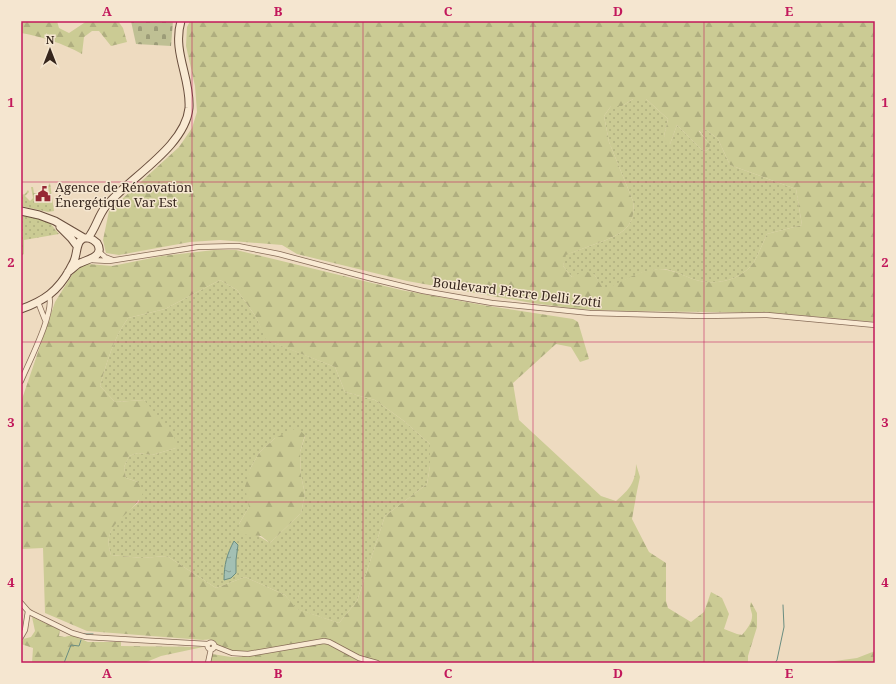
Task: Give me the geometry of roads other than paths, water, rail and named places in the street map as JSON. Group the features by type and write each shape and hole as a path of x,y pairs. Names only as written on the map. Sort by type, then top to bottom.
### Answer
{"main road":[{"path":"89,239 106,206 169,147 183,128 186,120 189,96 179,51 178,38 181,21"},
{"path":"21,211 55,221 89,239 98,246 96,256 78,264 68,272"},
{"path":"46,218 65,232 80,258 89,260"},
{"path":"21,309 49,296 54,291 75,260 76,249 79,241 89,239"}],"street":[{"name":"Boulevard Pierre Delli Zotti","path":"89,260 114,260 198,247 238,246 279,254 366,278 423,291 492,303 590,313 708,316 767,315 875,325"},
{"path":"98,251 105,257 114,260"},
{"path":"21,381 38,342 48,311 49,296"},
{"path":"38,302 45,320"},
{"path":"21,602 28,610 72,633 86,637 207,644 208,649 212,648 232,653 248,654 324,641 329,642 359,658 377,663"},
{"path":"21,637 25,630 28,610"},
{"path":"208,663 212,648"}],"water":[{"path":"234,541 238,545 236,573 231,578 224,580 226,560"}],"waterway":[{"path":"775,663 777,660 784,627 783,605"},
{"path":"83,634 93,634"},
{"path":"64,663 71,645 79,646 81,640"}],"place":[{"name":"Agence de Rénovation Énergétique Var Est","path":"43,194"}]}
